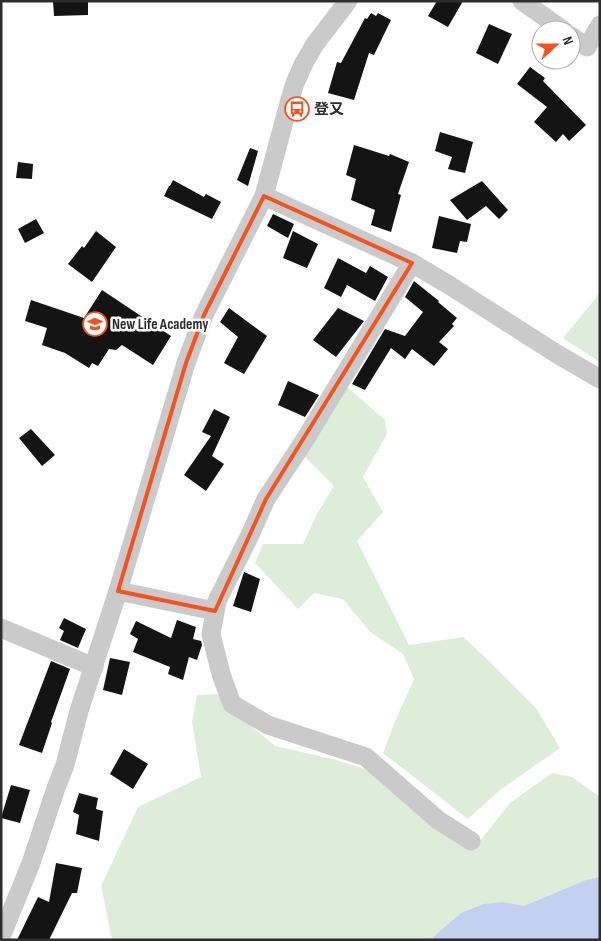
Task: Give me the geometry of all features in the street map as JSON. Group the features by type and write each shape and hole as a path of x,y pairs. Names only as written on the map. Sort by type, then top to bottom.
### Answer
{"street":[{"path":"1,937 31,863 65,765 79,711 118,591 186,364 201,323 264,196 295,83 304,63 315,44 348,1"},
{"path":"522,1 549,20"},
{"path":"581,43 587,47 600,25"},
{"path":"264,196 412,263 600,379"},
{"path":"412,263 306,438 266,499 217,601 211,634 221,674 232,704 268,725 366,758 438,820 471,841"},
{"path":"118,591 215,611"},
{"path":"1,628 94,667"}],"highlighted area":[{"path":"264,196 412,263 266,499 215,611 118,591 186,363 204,315"}],"green space":[{"path":"600,293 600,362 563,338"},
{"path":"346,386 385,420 387,434 363,477 383,512 357,541 409,645 463,637 536,708 560,748 500,790 468,819 383,753 414,679 403,654 370,632 343,599 314,593 298,609 255,563 263,544 303,544 317,514 334,486 301,453"},
{"path":"219,694 232,710 275,746 333,759 387,776 480,841 510,803 552,773 572,777 600,797 600,940 112,940 101,886 138,807 201,777 192,722 197,695"}],"water":[{"path":"600,877 600,940 430,940 461,913 484,904 503,902 524,906 586,880"}],"building":[{"path":"53,1 88,1 88,15 54,16"},
{"path":"437,1 463,1 448,27 428,16"},
{"path":"371,13 376,16 378,13 391,20 374,55 369,53 354,100 328,93 337,62 341,63 365,18 367,19"},
{"path":"489,24 512,34 498,64 476,53"},
{"path":"530,67 531,70 534,70 545,78 543,81 586,125 569,141 563,134 556,142 534,122 547,107 517,84"},
{"path":"440,132 473,142 465,173 448,169 452,157 435,151"},
{"path":"354,145 389,156 390,154 409,162 398,194 401,195 391,232 371,225 375,210 351,200 356,179 346,175"},
{"path":"250,148 258,151 248,186 237,180"},
{"path":"18,162 33,164 32,179 16,178"},
{"path":"173,180 204,197 206,194 221,202 212,219 164,196"},
{"path":"482,181 508,210 499,219 486,206 467,220 450,200"},
{"path":"273,214 294,224 288,238 267,226"},
{"path":"439,216 471,224 467,242 460,241 457,253 432,248"},
{"path":"36,219 44,233 25,243 18,229"},
{"path":"96,231 116,247 92,282 68,264 82,246 84,248"},
{"path":"293,231 318,244 307,268 283,258"},
{"path":"338,258 366,273 370,266 388,277 375,301 347,285 341,297 324,288"},
{"path":"414,281 457,318 452,324 454,326 439,342 448,349 434,366 412,349 405,359 391,348 365,390 352,384 385,329 405,336 423,312 405,297"},
{"path":"102,290 171,336 153,365 122,345 116,350 109,349 98,366 92,363 89,368 65,353 42,345 47,328 25,321 31,300 84,318"},
{"path":"229,308 267,336 244,374 224,363 238,337 220,322"},
{"path":"338,308 364,321 336,357 313,340"},
{"path":"288,381 319,395 305,417 278,405"},
{"path":"214,409 230,417 212,456 224,464 206,491 184,475 211,436 202,432"},
{"path":"31,429 55,455 42,466 19,438"},
{"path":"244,572 260,579 251,612 233,606"},
{"path":"64,618 86,629 78,648 60,640 64,631 59,628"},
{"path":"177,620 196,627 193,639 201,641 202,645 197,660 189,657 183,680 168,674 170,667 133,652 138,639 130,634 136,621 171,638"},
{"path":"110,658 130,662 122,695 103,690"},
{"path":"51,661 70,669 42,753 19,745"},
{"path":"124,749 148,764 133,789 110,774"},
{"path":"11,785 30,790 20,823 1,818"},
{"path":"79,793 98,798 96,809 103,811 99,841 76,834 79,815 73,812"},
{"path":"56,863 82,868 77,893 72,893 49,940 17,940 38,897 49,902"}],"place":[{"name":"登又","path":"297,109"},
{"name":"New Life Academy","path":"95,324"}]}
